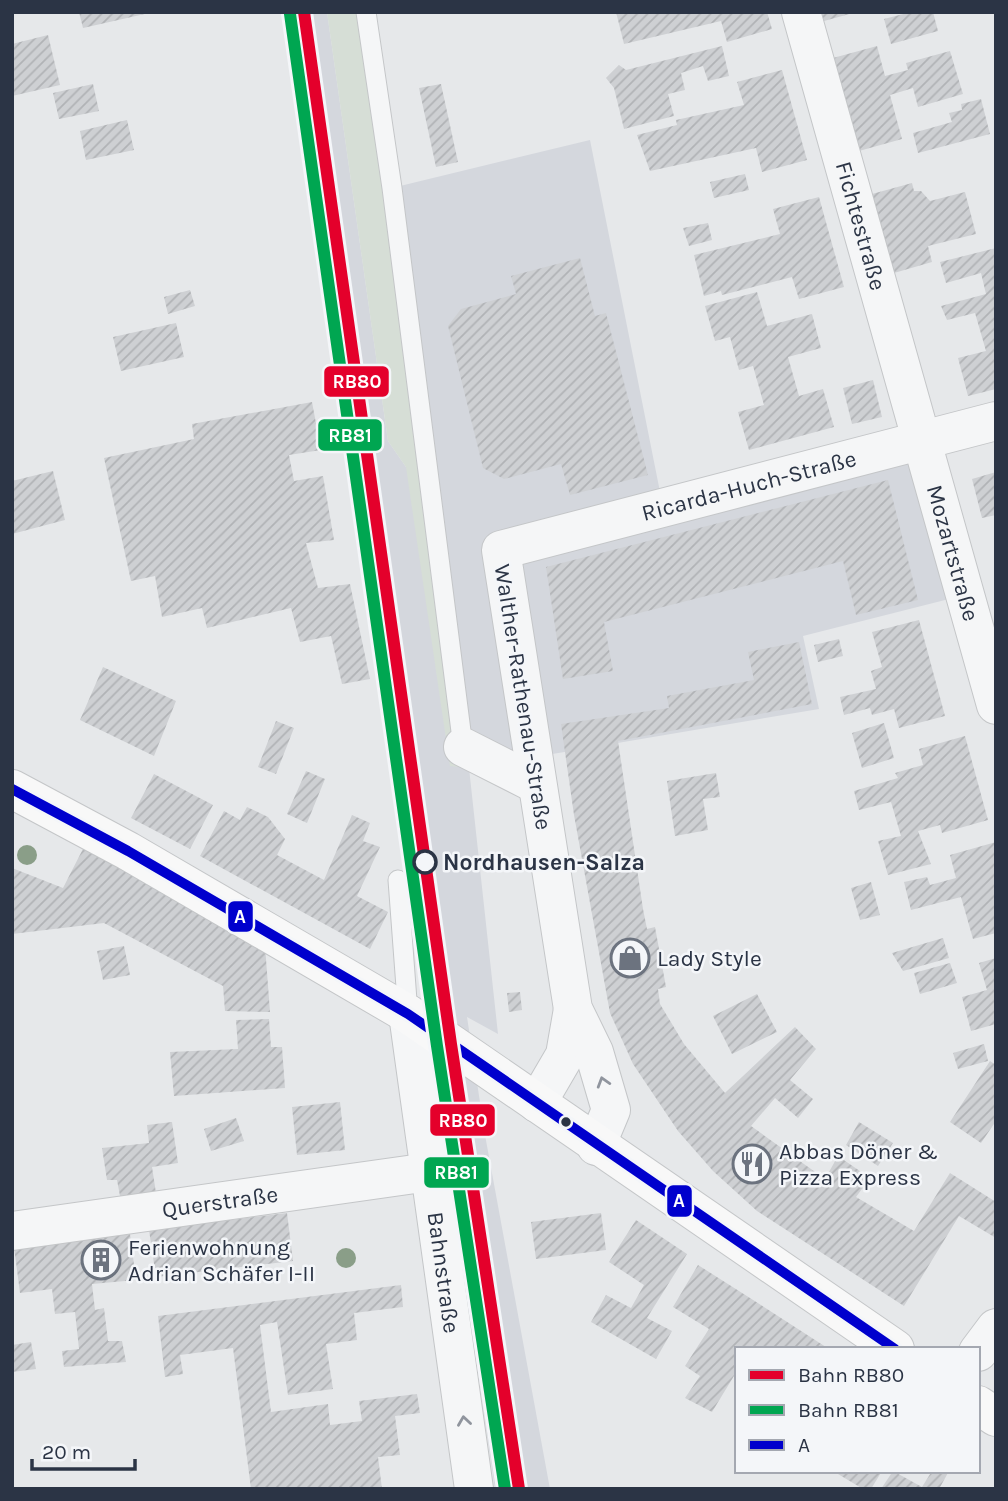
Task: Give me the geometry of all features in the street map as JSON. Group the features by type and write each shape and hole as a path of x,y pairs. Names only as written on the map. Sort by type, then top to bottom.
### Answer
{"street":[{"name":"Fichtestraße","path":"801,12 923,441"},
{"name":"Ricarda-Huch-Straße","path":"501,550 996,421"},
{"name":"Mozartstraße","path":"923,441 996,705"},
{"name":"Walther-Rathenau-Straße","path":"501,550 573,1009 594,1052 611,1110 596,1146"},
{"path":"463,747 536,784"},
{"path":"12,789 128,851 408,1014 596,1146 892,1347"},
{"name":"Walther-Rathenau-Straße","path":"537,1103 565,1055 573,1009"},
{"name":"Bahnstraße","path":"408,1014 474,1489"},
{"name":"Querstraße","path":"12,1231 429,1172"},
{"path":"980,1349 996,1328"},
{"path":"980,1406 996,1417"}],"lane":[{"path":"366,12 392,188 463,747"},
{"path":"398,880 408,1014"}],"shaded area":[{"path":"284,12 327,12 388,441 406,467 400,186 590,140 666,522 911,460 949,599 803,636 819,709 469,768 498,1034 467,1017 485,1135 550,1489 495,1489"},
{"path":"327,12 373,12 469,768 450,766 406,467 388,441"}],"building":[{"path":"79,12 149,12 149,13 83,28"},
{"path":"616,12 767,12 772,29 727,42 721,21 624,44"},
{"path":"821,12 853,12 853,13 824,21"},
{"path":"911,12 933,12 938,31 891,44 884,19"},
{"path":"48,35 60,85 12,96 12,44"},
{"path":"722,46 729,76 708,81 703,66 681,73 685,90 668,94 674,116 624,129 614,88 606,78 619,65 626,70"},
{"path":"877,46 885,76 908,70 906,63 950,51 963,94 918,107 913,88 890,95 902,139 859,151 833,58"},
{"path":"782,70 807,160 762,172 756,148 650,171 637,135 677,125 676,120 744,105 737,82"},
{"path":"93,84 99,111 59,119 53,93"},
{"path":"441,84 458,162 436,167 419,88"},
{"path":"981,99 990,134 918,153 913,133 952,122 949,113 962,110 961,104"},
{"path":"127,120 134,150 86,160 80,131"},
{"path":"745,174 749,190 714,198 710,182"},
{"path":"912,183 914,191 921,191 930,201 965,192 976,234 928,246 932,262 894,273 872,194"},
{"path":"819,197 844,287 799,299 792,277 722,295 721,291 704,296 694,255 780,234 773,209"},
{"path":"708,223 712,240 689,246 683,228"},
{"path":"996,248 996,389 968,396 958,358 986,351 975,313 947,320 941,306 986,294 981,273 946,283 940,262"},
{"path":"580,258 595,316 606,313 648,475 570,495 561,464 504,479 483,468 448,326 461,309 516,294 511,276"},
{"path":"190,290 195,306 168,314 164,297"},
{"path":"757,292 767,326 812,314 821,348 788,357 799,396 823,389 834,427 749,450 738,412 764,405 753,366 739,370 730,337 715,341 705,306"},
{"path":"176,323 184,357 121,371 113,337"},
{"path":"873,380 882,417 852,424 843,388"},
{"path":"312,402 321,450 289,455 294,481 323,476 334,540 306,543 318,588 350,584 370,679 342,684 331,636 300,642 291,608 207,628 202,608 162,617 155,576 131,581 104,458 194,439 192,424"},
{"path":"53,471 65,520 12,534 12,481"},
{"path":"996,472 996,515 982,518 972,479"},
{"path":"888,480 918,600 856,615 843,561 604,622 613,671 563,679 546,567"},
{"path":"919,620 945,716 899,728 894,709 872,715 870,708 844,715 840,697 876,689 871,671 882,667 872,632"},
{"path":"839,639 843,656 818,662 814,645"},
{"path":"799,642 812,704 618,741 643,909 647,929 655,927 666,987 658,989 660,1004 684,1044 725,1093 795,1027 816,1049 790,1080 813,1099 798,1118 775,1098 751,1126 825,1179 838,1156 870,1178 856,1197 914,1231 950,1173 996,1202 996,1238 959,1216 904,1306 757,1211 713,1171 678,1131 633,1064 610,1013 574,815 561,724 669,708 667,696 754,680 748,652"},
{"path":"103,667 176,701 154,756 80,720"},
{"path":"276,721 294,728 276,774 258,767"},
{"path":"884,723 894,758 862,768 852,733"},
{"path":"965,736 988,820 942,833 940,825 918,831 931,864 888,875 878,841 901,836 891,802 859,810 854,791 898,778 895,773 923,765 919,749"},
{"path":"306,771 325,779 307,823 287,814"},
{"path":"716,773 720,797 703,799 708,830 675,836 667,781"},
{"path":"154,774 213,805 190,849 131,818"},
{"path":"247,807 268,817 285,839 277,855 324,880 352,815 370,823 363,841 380,847 357,896 388,912 370,949 200,856 224,811 240,820"},
{"path":"996,842 996,933 973,939 961,897 911,910 904,882 927,877 930,885 956,878 950,855"},
{"path":"86,843 265,946 270,1012 225,1011 223,986 104,923 12,934 12,868 63,888"},
{"path":"871,882 880,915 860,920 851,888"},
{"path":"943,938 949,958 903,971 892,953"},
{"path":"124,946 130,975 103,980 97,951"},
{"path":"996,958 996,1024 971,1031 962,997 987,990 979,963"},
{"path":"950,963 957,983 920,994 914,973"},
{"path":"520,992 522,1010 509,1012 507,993"},
{"path":"757,994 777,1032 732,1054 713,1016"},
{"path":"269,1019 271,1047 282,1047 285,1088 174,1096 170,1052 238,1049 236,1020"},
{"path":"984,1044 988,1061 958,1069 953,1053"},
{"path":"990,1061 996,1065 996,1121 981,1143 950,1122"},
{"path":"340,1102 345,1150 297,1155 292,1107"},
{"path":"236,1118 244,1141 211,1151 204,1129"},
{"path":"172,1122 178,1163 152,1167 156,1193 120,1196 117,1180 107,1180 102,1148 149,1143 147,1125"},
{"path":"859,1122 893,1143 878,1166 846,1145"},
{"path":"287,1213 293,1261 156,1277 149,1230"},
{"path":"601,1213 606,1250 536,1259 531,1222"},
{"path":"636,1220 687,1254 647,1318 672,1331 656,1359 591,1322 606,1295 631,1308 644,1285 609,1262"},
{"path":"130,1234 136,1280 92,1284 95,1310 104,1308 108,1341 122,1341 126,1362 64,1367 62,1351 79,1349 75,1312 55,1314 52,1289 20,1293 14,1247"},
{"path":"698,1265 826,1347 735,1347 735,1374 712,1412 685,1398 700,1376 685,1366 709,1329 673,1307"},
{"path":"401,1285 403,1307 354,1313 357,1340 326,1344 333,1389 288,1395 277,1322 260,1325 271,1412 328,1404 330,1425 362,1421 359,1401 417,1394 420,1413 395,1416 400,1455 378,1457 382,1489 251,1489 233,1348 180,1355 183,1374 165,1377 158,1316"},
{"path":"31,1342 36,1369 12,1372 12,1345"},
{"path":"836,1473 881,1473 871,1489 863,1489"},
{"path":"892,1473 922,1487 931,1473 948,1473 939,1489 881,1489"}],"rail line":[{"name":"RB80","path":"304,12 451,1044 519,1489"},
{"name":"RB81","path":"290,14 437,1046 505,1489"}],"transit line":[{"name":"A","path":"12,789 128,851 408,1014 892,1347"}],"place":[{"name":"Nordhausen-Salza","path":"425,862"},
{"name":"Lady Style","path":"630,958"},
{"name":"Abbas Döner & Pizza Express","path":"752,1164"},
{"name":"Ferienwohnung Adrian Schäfer I-II","path":"101,1260"}]}
